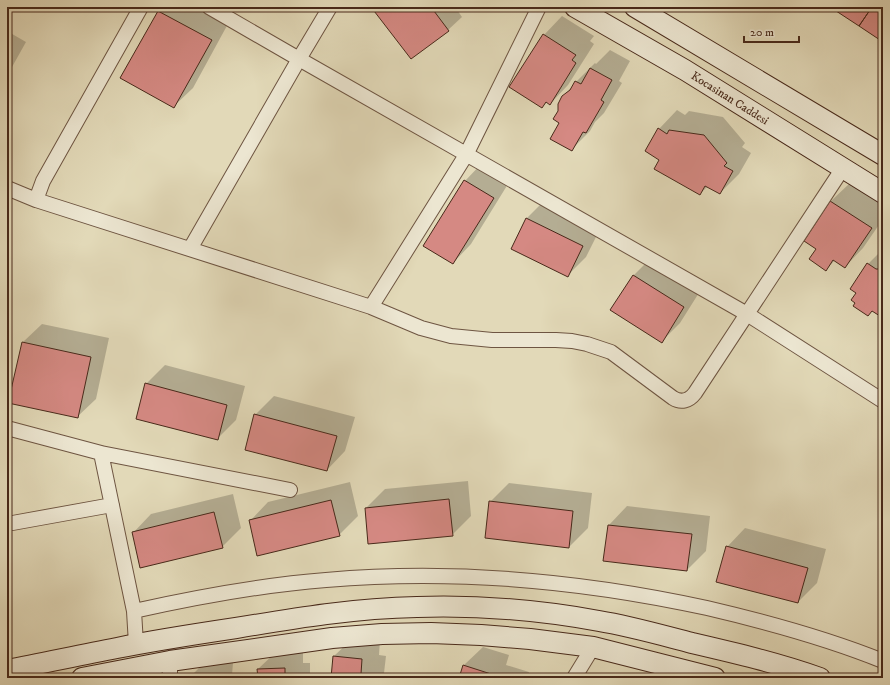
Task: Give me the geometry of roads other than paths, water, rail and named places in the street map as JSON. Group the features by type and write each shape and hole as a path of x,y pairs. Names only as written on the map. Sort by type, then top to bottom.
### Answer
{"street":[{"path":"36,200 43,181 141,7"},
{"path":"209,7 747,314 883,401"},
{"path":"190,249 330,7"},
{"path":"371,307 466,154 539,7"},
{"name":"Kocasinan Caddesi","path":"575,7 685,70 883,194"},
{"path":"635,7 883,155"},
{"path":"7,188 36,200 371,307 421,328 451,336 492,340 556,340 587,344 611,352 672,398 682,401 692,397 843,168"},
{"path":"7,428 101,453 290,490"},
{"path":"101,453 134,612 136,644"},
{"path":"7,524 112,505"},
{"path":"134,612 230,592 327,580 421,576 481,577 586,587 684,603 780,626 828,641 883,661"},
{"path":"7,670 136,644 283,620 372,609 417,606 463,606 554,614 645,630 733,652 820,678"},
{"path":"82,678 170,670 332,638 382,634 431,633 481,634 593,647 715,678"},
{"path":"574,678 593,647"}]}
